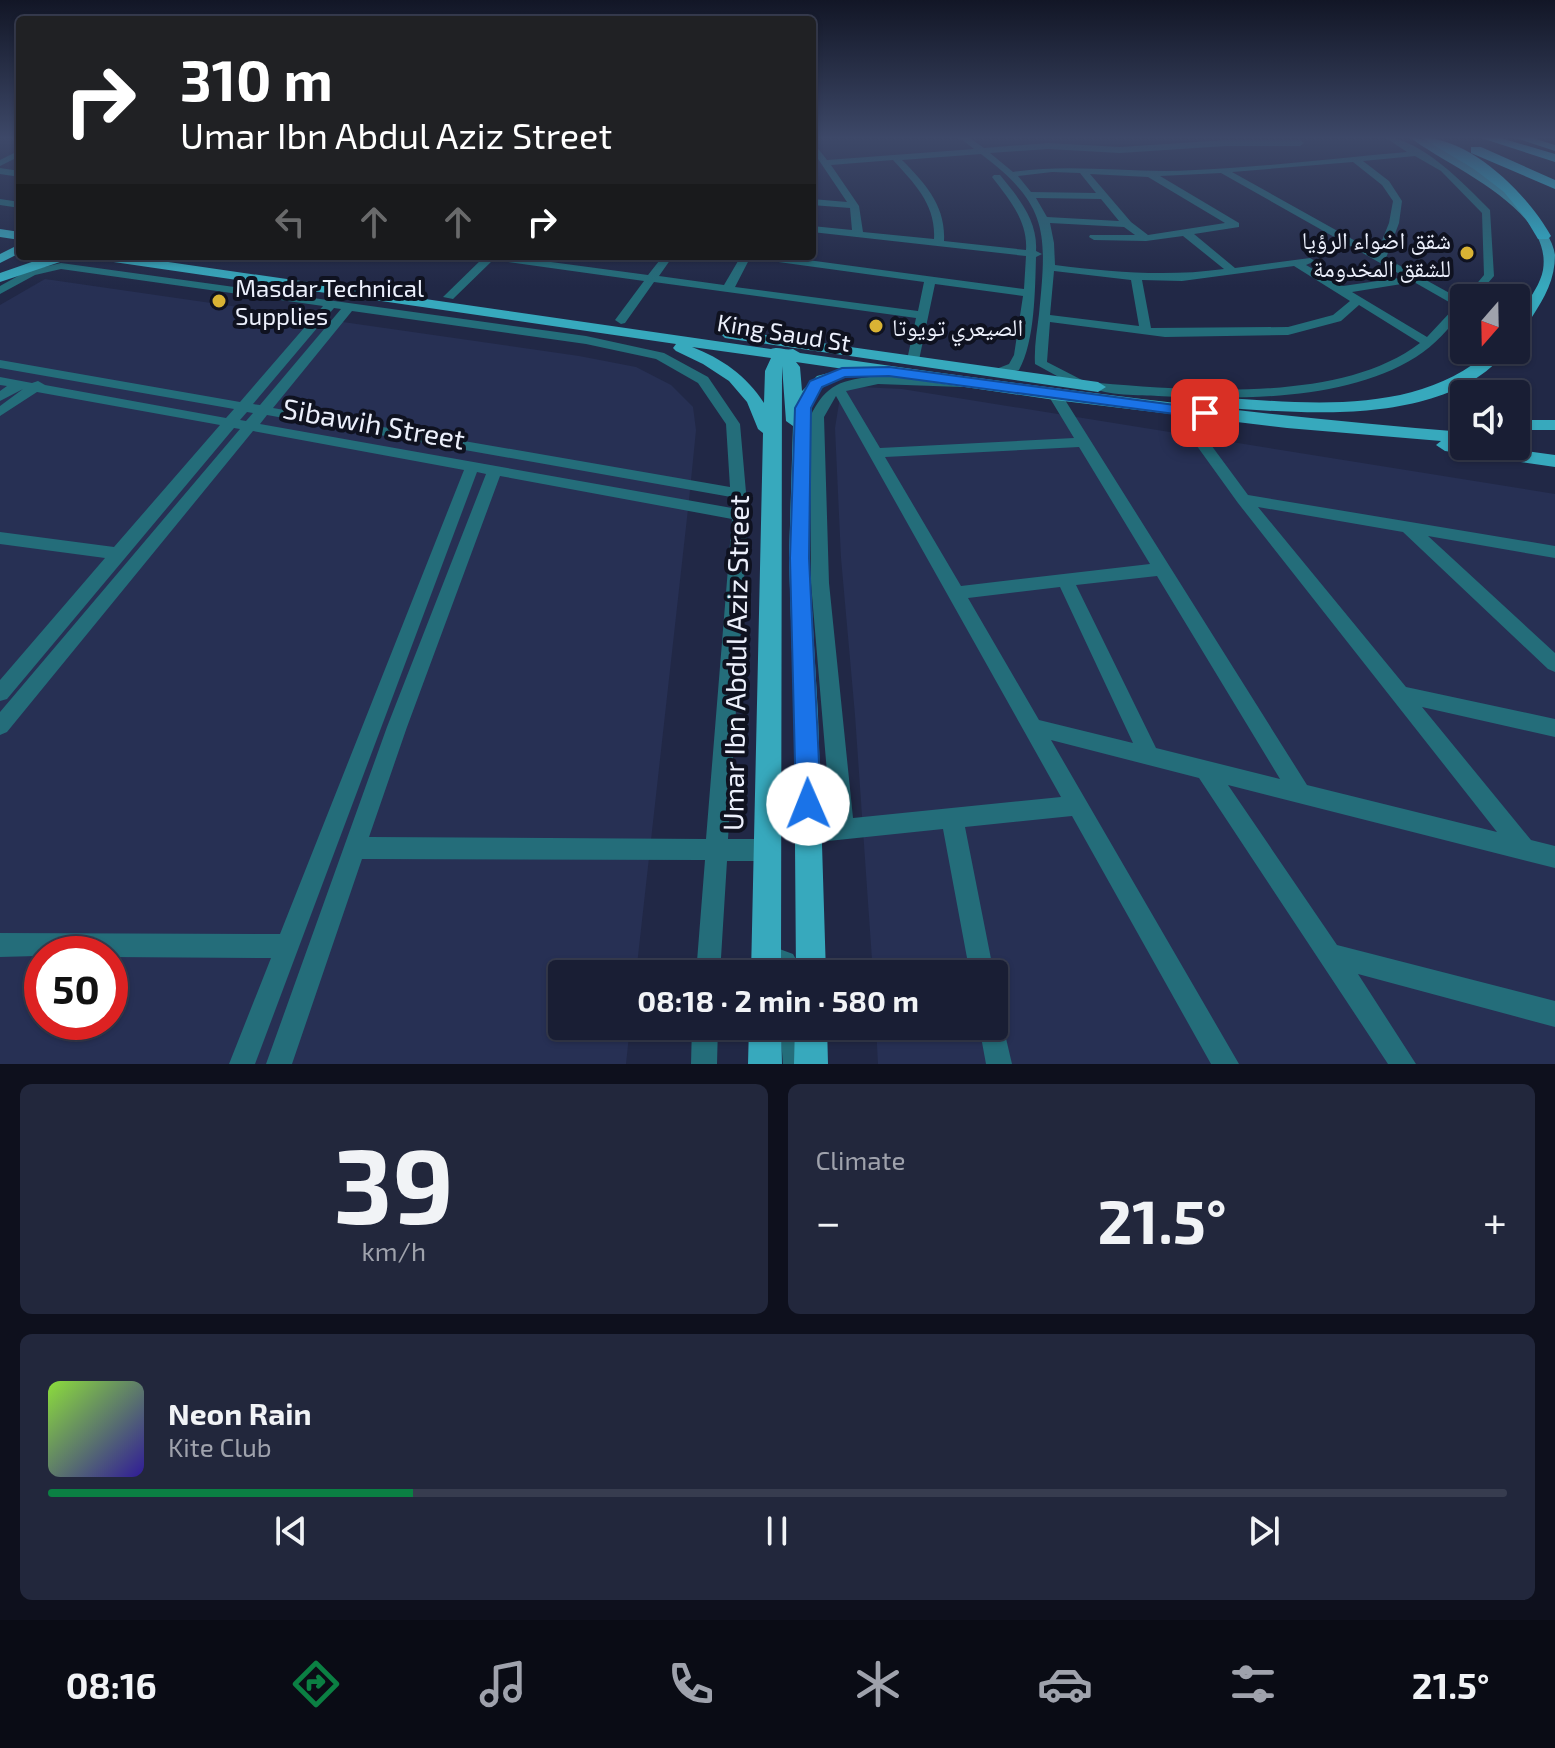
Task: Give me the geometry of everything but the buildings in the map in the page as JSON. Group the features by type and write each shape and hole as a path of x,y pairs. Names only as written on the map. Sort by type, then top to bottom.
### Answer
{"highway":[{"path":"1507,188 1525,206 1543,236"}],"main road":[{"path":"1498,188 1543,236 1550,263 1548,277 1530,309"},
{"path":"0,265 16,251"},
{"path":"0,277 31,260"},
{"path":"0,277 49,260"},
{"name":"King Saud St","path":"130,260 617,325 997,371 1141,394 1183,405 1287,423 1450,436"},
{"name":"King Saud St","path":"175,260 454,303"},
{"path":"1530,310 1555,277"},
{"path":"448,322 454,303"},
{"path":"617,325 683,348 723,369 757,404 772,449"},
{"name":"King Saud St","path":"617,325 784,357 1055,395 1450,423"},
{"path":"800,449 793,406 792,367 784,357 807,353 1072,390 1141,394"},
{"name":"Umar Ibn Abdul Aziz Street","path":"766,960 773,371 776,362 784,357"},
{"path":"1183,405 1287,406 1387,402 1452,385 1485,364"},
{"path":"811,960 800,449 803,408 816,384 842,373 889,372"},
{"path":"1287,423 1555,461"},
{"path":"1530,425 1555,425"},
{"path":"1530,437 1555,437"},
{"path":"765,1040 765,1064"},
{"path":"811,1040 811,1064"}],"street":[{"path":"842,188 854,206 858,234"},
{"path":"922,188 942,224 939,243"},
{"path":"997,371 1014,367 1020,355 1029,293 1032,233 1015,199 1005,188"},
{"path":"1021,188 1029,195 1047,233 1041,359 1044,368 1077,383"},
{"path":"1097,188 1127,224 1146,238"},
{"path":"1094,237 1146,238 1235,225 1173,188"},
{"path":"1253,188 1415,279 1450,295"},
{"path":"1380,259 1398,214 1398,200 1392,188"},
{"path":"1463,188 1487,212 1489,276 1482,284"},
{"path":"1029,195 1104,196"},
{"path":"816,202 854,206"},
{"path":"1042,220 1127,224"},
{"path":"816,229 1029,253 1048,261 1136,276 1182,278 1310,261"},
{"path":"1185,232 1234,272"},
{"path":"454,303 488,260"},
{"path":"519,260 920,315"},
{"path":"617,325 665,260"},
{"path":"728,289 744,260"},
{"path":"783,260 1029,293"},
{"path":"1296,263 1429,343"},
{"path":"0,291 31,273 61,266 586,340 660,356 703,380 733,424 740,494 709,960"},
{"path":"1136,276 1146,331"},
{"path":"1341,290 1415,279"},
{"path":"913,360 920,315 930,280"},
{"path":"1045,318 1146,331 1288,331 1337,318 1358,300"},
{"path":"0,693 331,304"},
{"path":"0,726 349,307"},
{"path":"1099,387 1175,393 1229,393 1310,386 1378,369 1406,358 1429,343 1450,319"},
{"path":"1020,355 1030,361 1041,359"},
{"name":"Sibawih Street","path":"0,364 740,494"},
{"path":"0,412 53,374"},
{"path":"843,830 820,583 817,417 826,398 838,388 877,380 972,383"},
{"name":"Sibawih Street","path":"0,381 231,423 468,477"},
{"path":"0,397 18,385"},
{"path":"838,388 1226,1064"},
{"path":"144,407 162,394"},
{"path":"1055,395 1300,793"},
{"path":"1183,405 1243,499 1525,850"},
{"path":"875,453 1084,442"},
{"path":"242,1064 468,477 495,471"},
{"path":"279,1064 355,848 495,471"},
{"name":"Sibawih Street","path":"495,471 740,515"},
{"path":"1243,499 1555,552"},
{"path":"1407,526 1555,664"},
{"path":"0,538 120,554"},
{"path":"956,593 1162,569"},
{"path":"1065,579 1149,756"},
{"path":"803,642 828,663"},
{"path":"1400,694 1555,728"},
{"path":"1033,727 1555,857"},
{"path":"1206,770 1403,1064"},
{"path":"809,833 1078,805"},
{"path":"952,818 979,960"},
{"path":"355,848 767,850"},
{"path":"0,945 288,946"},
{"path":"1330,955 1553,1016"},
{"path":"704,1064 705,1040"},
{"path":"794,1040 796,1064"},
{"path":"995,1040 999,1064"}],"shaded area":[{"path":"45,279 579,356 636,367 671,385 693,407 696,430 689,500 638,960 548,960 548,1040 629,1040 626,1064 0,1064 0,305"},
{"path":"860,387 902,389 1555,494 1555,1064 878,1064 877,1040 1008,1040 1008,960 872,960 841,558 835,428 840,397 847,390"}],"place":[{"name":"شقق اضواء الرؤيا للشقق المخدومة","path":"1467,253"},
{"name":"Masdar Technical Supplies","path":"219,301"},
{"name":"الصيعري تويوتا","path":"876,326"}],"route":[{"path":"808,804 799,558 800,449 803,408 816,384 823,379 854,371 889,372 1205,413"}]}
